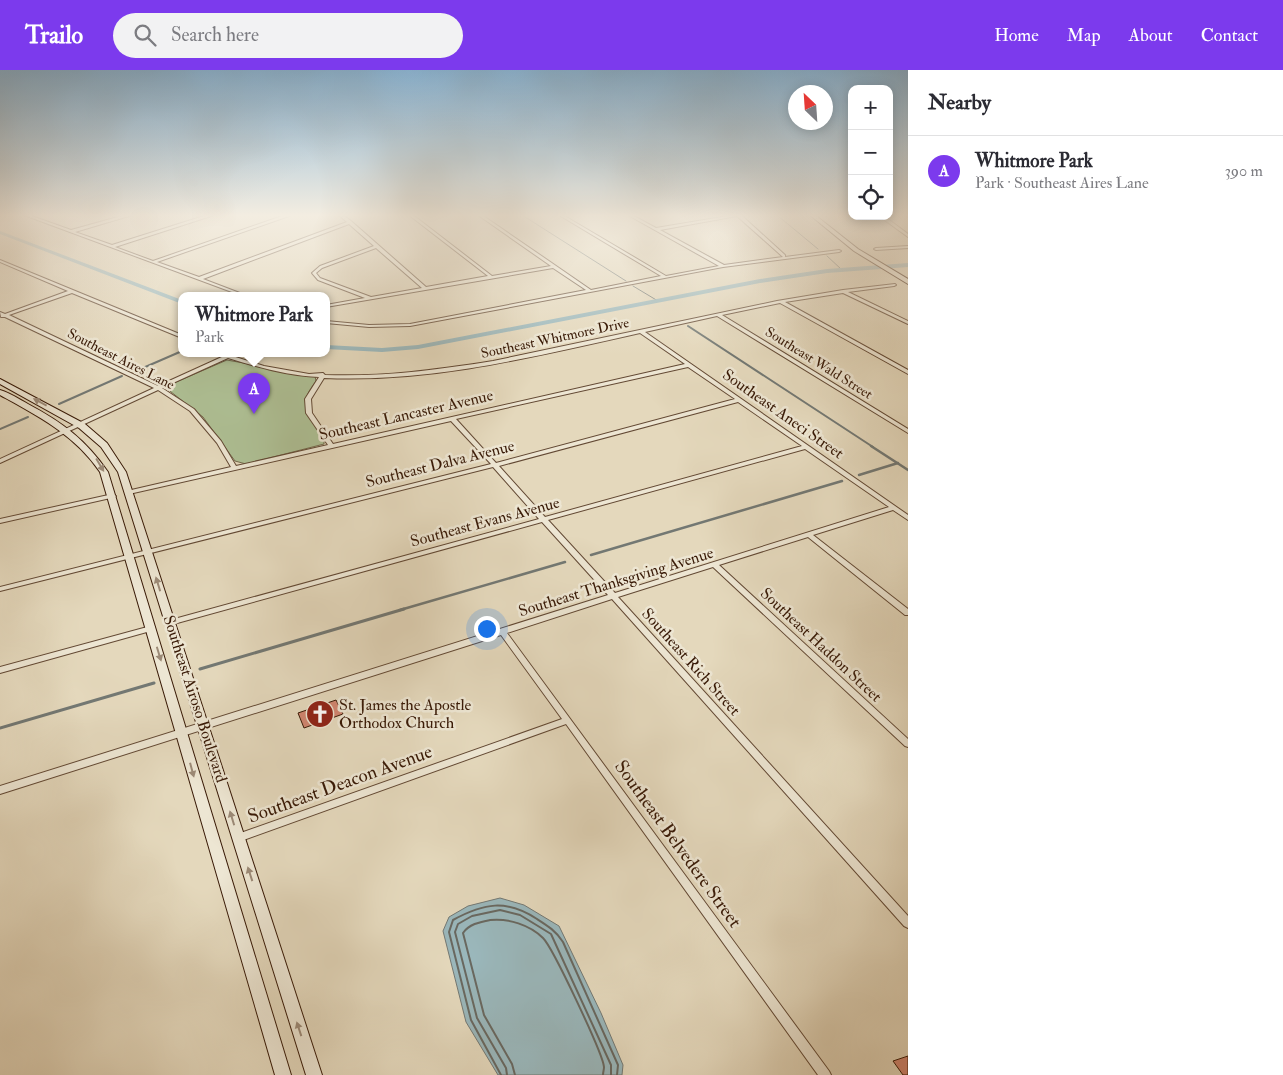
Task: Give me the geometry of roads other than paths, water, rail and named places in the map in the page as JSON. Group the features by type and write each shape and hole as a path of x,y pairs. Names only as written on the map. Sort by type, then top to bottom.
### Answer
{"main road":[{"path":"875,262 908,282"},
{"name":"Southeast Airoso Boulevard","path":"0,380 93,434 122,472 314,1075"},
{"name":"Southeast Airoso Boulevard","path":"2,395 67,430 88,448 98,461 112,496 183,733 202,806 248,950 283,1075"}],"street":[{"path":"2,262 70,292 178,335"},
{"path":"157,262 235,292"},
{"path":"199,279 244,262"},
{"path":"336,262 318,269 314,276 370,298"},
{"path":"395,262 426,289"},
{"path":"472,262 491,277"},
{"path":"549,262 590,291"},
{"path":"639,262 665,277"},
{"path":"716,262 724,266"},
{"path":"330,322 369,326 410,325 749,262"},
{"path":"330,305 555,266"},
{"name":"Southeast Whitmore Drive","path":"231,357 266,367 322,375 359,377 446,372 642,332 781,301 843,290 894,285"},
{"path":"843,290 908,323"},
{"path":"2,315 70,292"},
{"path":"781,301 908,372"},
{"name":"Southeast Aires Lane","path":"2,315 158,388 192,410 219,442 234,468"},
{"name":"Southeast Wald Street","path":"719,315 908,431"},
{"name":"Southeast Aneci Street","path":"642,332 908,518"},
{"path":"0,461 226,357"},
{"name":"Southeast Lancaster Avenue","path":"129,492 689,364"},
{"path":"322,375 308,399 309,413 331,445"},
{"name":"Southeast Dalva Avenue","path":"0,589 495,465 739,400"},
{"name":"Southeast Rich Street","path":"453,419 908,923"},
{"name":"Southeast Evans Avenue","path":"170,623 806,447"},
{"path":"0,521 112,496"},
{"name":"Southeast Thanksgiving Avenue","path":"0,790 615,598 893,508"},
{"path":"809,535 908,613"},
{"name":"Southeast Haddon Street","path":"715,565 908,744"},
{"path":"0,670 151,628"},
{"name":"Southeast Belvedere Street","path":"503,632 825,1075"},
{"name":"Southeast Deacon Avenue","path":"238,838 566,721"}],"water":[{"path":"500,898 524,905 559,926 601,1013 623,1065 622,1075 498,1075 466,1022 443,931 449,917 468,906"}],"waterway":[{"path":"78,262 178,300"},
{"path":"596,262 626,281"},
{"path":"833,262 841,269"},
{"path":"330,347 382,350 418,347 760,281 827,271 908,265"},
{"path":"633,286 658,301"},
{"path":"688,326 873,447"},
{"path":"136,371 178,353"},
{"path":"59,404 122,376"},
{"path":"0,429 28,417"},
{"path":"871,446 897,463"},
{"path":"859,475 897,463"},
{"path":"897,463 908,470"},
{"path":"591,555 842,481"},
{"path":"400,610 565,562"},
{"path":"200,669 404,609"},
{"path":"0,728 154,683"}],"place":[{"name":"Whitmore Park","path":"254,414"},
{"name":"St. James the Apostle Orthodox Church","path":"320,714"}]}
